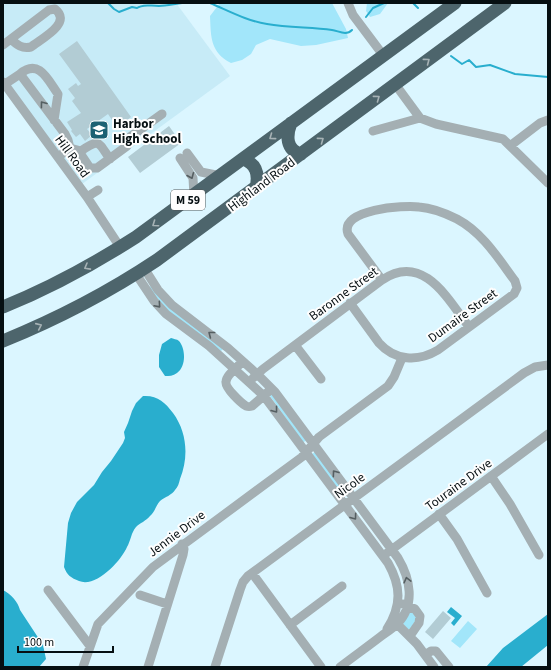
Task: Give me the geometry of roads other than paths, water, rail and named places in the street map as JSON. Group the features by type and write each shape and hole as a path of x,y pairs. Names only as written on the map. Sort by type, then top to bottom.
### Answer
{"highway":[{"name":"M 59","path":"3,307 66,278 120,247 194,196 455,3"},
{"name":"Highland Road","path":"3,341 74,309 140,271 256,188 505,3"},
{"path":"291,123 288,135 289,144 294,151 301,154"},
{"path":"243,159 250,162 256,169 258,178 256,188"}],"street":[{"path":"348,3 353,15 383,55"},
{"path":"3,45 49,10 55,9 61,17 59,24 31,47 26,48 17,45 11,39"},
{"path":"4,83 31,67 37,68 42,72 58,94 54,120"},
{"path":"20,74 65,134 70,148"},
{"name":"Hill Road","path":"4,83 87,197 120,247"},
{"path":"395,84 420,118 436,124 503,139 548,183"},
{"path":"81,151 82,156 90,168 97,168 127,146 130,137 162,114"},
{"path":"373,131 420,118"},
{"path":"510,146 540,123 548,120"},
{"path":"70,148 81,151 93,143 96,143 110,159"},
{"path":"58,157 70,148"},
{"path":"194,196 193,178 184,155 201,172 221,176"},
{"path":"87,197 98,190"},
{"name":"Dumaire Street","path":"382,280 348,234 347,228 352,220 377,210 398,206 419,207 434,210 449,215 467,225 489,246 516,281 516,291 433,353 419,358 402,358"},
{"path":"140,271 172,306 228,348 272,388 354,498 400,563 406,575 409,593 408,606 405,612 397,624 340,667"},
{"path":"140,271 154,301 166,314 221,356 264,396 382,556 395,578 398,589 398,602 394,616 381,636"},
{"name":"Baronne Street","path":"250,382 257,374 350,303 394,273 406,271 425,276 440,288 468,327"},
{"path":"350,303 381,346 402,358"},
{"path":"296,344 321,379"},
{"path":"221,356 228,348"},
{"name":"Jennie Drive","path":"83,667 95,629 99,622 152,566 302,457 319,437 388,386 402,358"},
{"path":"243,361 227,379 226,385 244,404 252,406 272,388"},
{"name":"Nicole","path":"215,667 241,586 245,579 526,371 538,366 548,366"},
{"name":"Touraine Drive","path":"382,556 491,476 546,439"},
{"path":"491,476 510,504 539,554"},
{"path":"439,514 457,539 487,593"},
{"path":"148,667 184,551 182,544"},
{"path":"252,573 321,667"},
{"path":"290,625 342,586"},
{"path":"48,590 90,646"},
{"path":"140,595 168,604"},
{"path":"398,602 417,610 420,616 419,623 410,636"},
{"path":"397,624 410,636 434,667"},
{"path":"425,655 431,651 438,652 449,667"}],"waterway":[{"path":"108,3 119,12 132,7 137,8 151,5 162,6 182,3"},
{"path":"210,3 260,23 324,29 345,33 352,30"},
{"path":"366,17 373,8 384,3"},
{"path":"413,3 418,8"},
{"path":"451,56 462,64 469,60 476,67 490,65 515,74 548,77"}],"place":[{"name":"Harbor High School","path":"99,130"}]}
